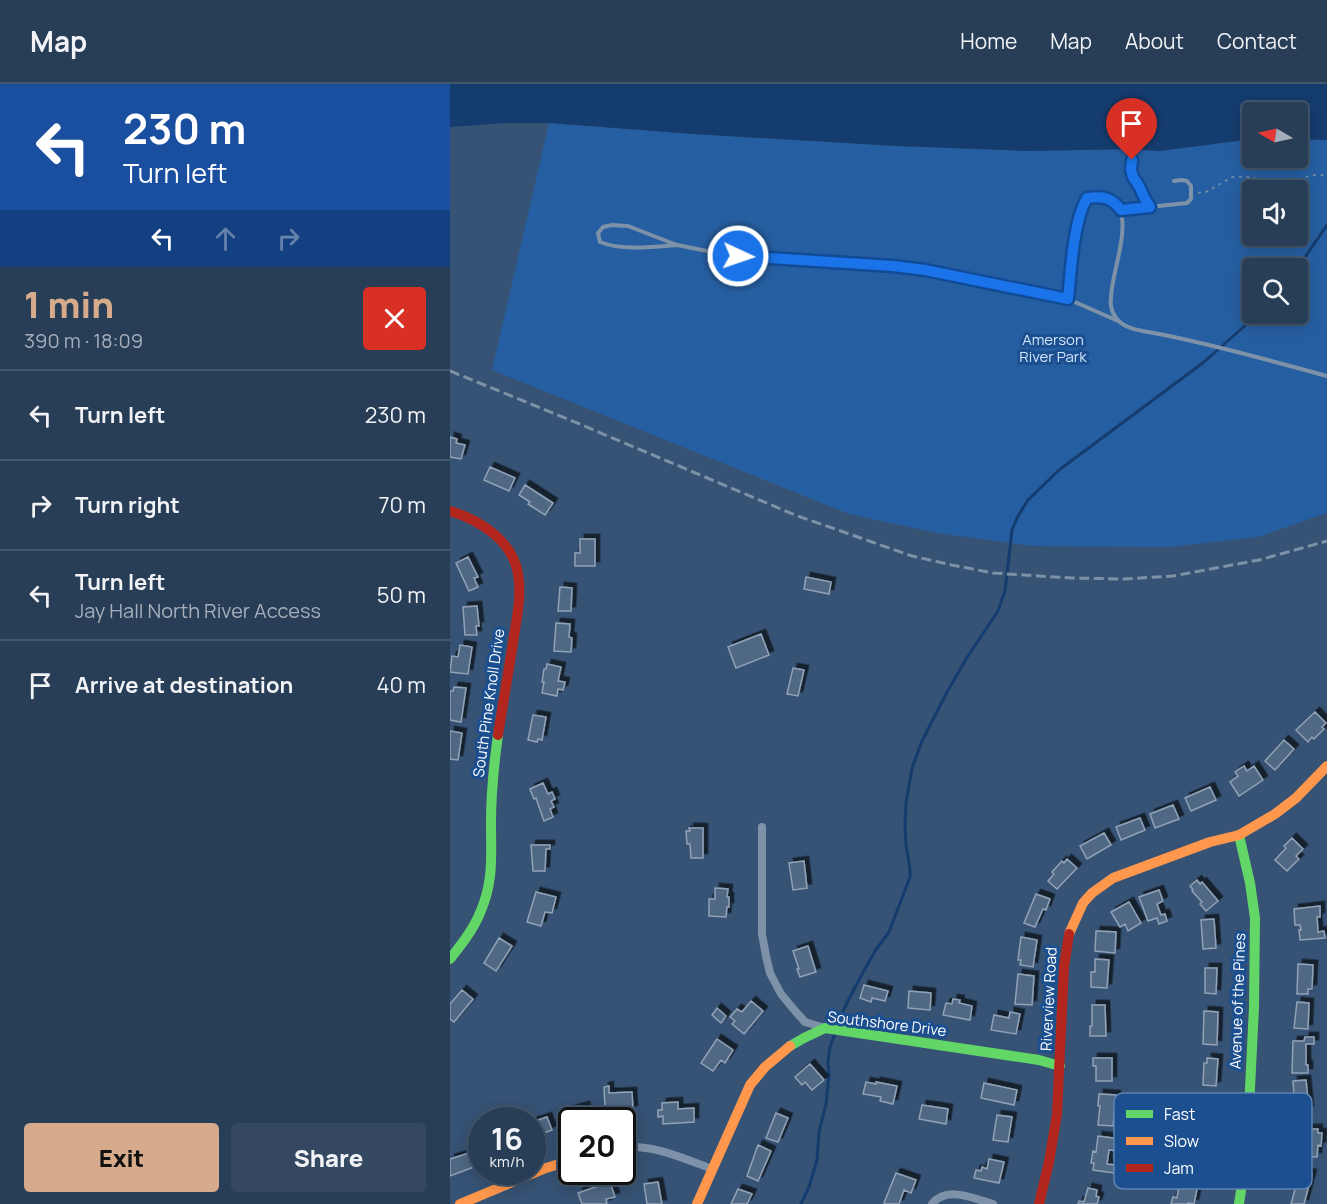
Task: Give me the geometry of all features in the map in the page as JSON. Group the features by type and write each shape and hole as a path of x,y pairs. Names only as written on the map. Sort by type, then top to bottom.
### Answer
{"street":[{"name":"South Pine Knoll Drive","path":"450,511 478,522 506,547 515,562 519,588 518,609 494,761 489,886 476,922 450,959"},
{"name":"Riverview Road","path":"1039,1204 1057,1114 1067,940 1083,903 1092,893 1113,878 1210,842 1239,835 1275,814 1296,798 1327,766"},
{"path":"762,827 762,934 770,973 781,994 805,1022 825,1028"},
{"name":"Avenue of the Pines","path":"1239,835 1255,918 1250,1093"},
{"name":"Southshore Drive","path":"697,1204 755,1077 785,1050 809,1033 825,1028 1039,1060 1060,1066"},
{"path":"636,1148 662,1151 712,1169"},
{"path":"460,1204 558,1164"},
{"name":"Avenue of the Pines","path":"1239,1204 1241,1189"},
{"path":"932,1204 941,1195 951,1193 993,1204"}],"lane":[{"path":"1132,149 1133,177 1150,207"},
{"path":"1121,210 1187,203 1191,199 1191,186 1187,181 1174,181"},
{"path":"1068,299 1074,244 1083,205 1087,198 1105,198 1114,202 1121,210 1123,219 1118,262 1110,297 1112,312 1118,321"},
{"path":"677,245 610,246 600,242 598,233 603,227 628,226 677,245 738,256 925,270 1068,299 1132,328 1210,344 1327,376"}],"path":[{"path":"1191,193 1206,192 1232,177 1275,182 1327,175"}],"green space":[{"name":"Amerson River Park","path":"549,123 897,146 1028,151 1132,149 1160,151 1242,140 1242,168 1308,168 1308,139 1327,140 1327,513 1258,537 1170,547 1032,546 937,533 849,514 492,370"}],"shaded area":[{"path":"450,84 1327,84 1327,140 1308,139 1308,102 1242,102 1242,140 1160,151 1132,149 1028,151 897,146 549,123 450,127"}],"building":[{"path":"450,437 457,439 456,443 465,445 461,459 450,457"},
{"path":"490,467 515,478 509,491 484,480"},
{"path":"525,485 553,503 545,515 519,495"},
{"path":"580,539 595,539 595,566 575,566 575,553 580,553"},
{"path":"468,557 478,577 474,578 478,587 469,591 456,563"},
{"path":"806,577 831,582 829,594 804,589"},
{"path":"560,587 572,588 571,611 558,611"},
{"path":"477,606 479,626 476,626 477,635 465,635 463,607"},
{"path":"556,623 570,624 571,652 554,651"},
{"path":"761,634 769,655 736,668 728,647"},
{"path":"460,645 472,647 468,674 450,672 452,656 458,657"},
{"path":"547,664 561,667 558,681 565,682 563,690 558,689 557,696 542,693 544,669"},
{"path":"793,668 804,670 798,696 787,694"},
{"path":"454,687 466,688 461,722 450,720 450,691 453,691"},
{"path":"1315,712 1326,723 1322,727 1324,729 1308,742 1296,730"},
{"path":"533,715 546,717 542,740 538,739 537,742 528,740"},
{"path":"450,731 462,733 458,760 450,759"},
{"path":"1284,740 1294,749 1275,770 1265,761"},
{"path":"1244,766 1247,771 1254,766 1263,780 1239,796 1230,782 1238,776 1235,772"},
{"path":"543,783 548,794 552,792 555,799 551,801 554,807 550,809 553,817 544,821 536,798 534,799 530,789"},
{"path":"1210,787 1216,800 1191,811 1185,798"},
{"path":"1173,805 1179,819 1155,828 1150,814"},
{"path":"1140,818 1145,830 1121,840 1116,827"},
{"path":"689,828 703,828 703,858 691,858 686,831 690,831"},
{"path":"1104,833 1111,845 1087,859 1080,846"},
{"path":"1292,838 1303,849 1296,856 1299,859 1287,871 1275,860"},
{"path":"531,845 550,845 550,849 546,849 545,871 533,871"},
{"path":"1067,859 1077,868 1057,889 1048,881 1054,874 1052,872"},
{"path":"804,861 807,888 793,890 789,863"},
{"path":"1197,880 1200,884 1202,882 1218,901 1206,911 1190,886"},
{"path":"715,888 728,889 729,907 727,907 726,917 709,916 709,899 715,899"},
{"path":"1159,890 1163,901 1157,904 1161,915 1165,914 1167,921 1159,924 1157,918 1148,921 1139,897"},
{"path":"536,892 556,897 552,913 545,912 541,926 527,922"},
{"path":"1036,894 1050,899 1035,927 1024,923"},
{"path":"1129,902 1141,923 1128,931 1125,924 1120,927 1111,912"},
{"path":"1320,906 1320,917 1317,917 1318,932 1324,931 1325,938 1300,940 1299,930 1301,930 1300,925 1295,925 1294,909"},
{"path":"1214,919 1216,948 1203,949 1201,920"},
{"path":"1096,931 1116,932 1115,953 1095,951"},
{"path":"1021,937 1037,940 1033,967 1020,965 1021,960 1018,960"},
{"path":"499,938 512,946 496,971 484,963"},
{"path":"808,946 816,972 800,977 793,951"},
{"path":"1095,959 1109,960 1107,988 1091,987 1091,972 1095,972"},
{"path":"1298,964 1313,965 1312,989 1308,989 1308,994 1297,994"},
{"path":"1205,968 1217,968 1216,994 1205,993"},
{"path":"1018,974 1034,976 1032,1005 1015,1004"},
{"path":"864,985 888,991 885,1001 872,998 871,1002 860,998"},
{"path":"462,990 473,999 454,1022 450,1019 450,1004"},
{"path":"909,991 931,993 930,1010 908,1008"},
{"path":"953,999 972,1006 970,1020 943,1015 946,1003 952,1004"},
{"path":"751,1001 763,1011 744,1034 732,1024 735,1021 730,1017 737,1009 742,1012"},
{"path":"1297,1002 1309,1003 1308,1029 1294,1028"},
{"path":"1092,1005 1105,1005 1106,1036 1090,1036"},
{"path":"717,1008 726,1016 721,1023 712,1015"},
{"path":"1204,1011 1218,1012 1217,1045 1203,1044"},
{"path":"1010,1012 1020,1014 1016,1034 991,1030 994,1015 1009,1018"},
{"path":"1305,1037 1314,1037 1314,1044 1306,1044 1308,1073 1292,1073 1293,1041 1304,1041"},
{"path":"717,1039 733,1050 725,1063 721,1060 713,1071 701,1063"},
{"path":"1093,1058 1112,1058 1112,1081 1096,1081 1096,1066 1093,1066"},
{"path":"1207,1058 1218,1059 1216,1086 1203,1085 1204,1063 1207,1063"},
{"path":"810,1064 824,1080 812,1090 805,1082 802,1085 795,1077"},
{"path":"1306,1080 1307,1093 1294,1093 1293,1081"},
{"path":"866,1082 897,1086 893,1104 880,1101 881,1097 863,1094"},
{"path":"984,1083 1017,1090 1014,1105 981,1098"},
{"path":"609,1086 609,1093 632,1092 633,1107 605,1107 604,1087"},
{"path":"1099,1094 1114,1095 1113,1126 1098,1125 1100,1106 1098,1106"},
{"path":"678,1102 678,1109 694,1108 694,1122 663,1124 663,1116 658,1117 658,1110 662,1110 662,1103"},
{"path":"922,1105 948,1109 946,1124 919,1119"},
{"path":"776,1113 788,1118 778,1142 766,1138"},
{"path":"997,1115 1012,1117 1008,1142 993,1140"},
{"path":"546,1117 552,1130 546,1132"},
{"path":"1312,1129 1318,1129 1318,1133 1322,1133 1317,1157 1312,1157"},
{"path":"1098,1136 1114,1138 1114,1151 1109,1150 1107,1164 1114,1165 1114,1173 1093,1170 1094,1163 1091,1163 1093,1151 1096,1152"},
{"path":"758,1145 771,1151 758,1181 747,1176"},
{"path":"468,1153 468,1169 450,1176 450,1159"},
{"path":"989,1159 1004,1162 999,1183 974,1178 976,1170 981,1171 982,1167 987,1169"},
{"path":"896,1173 916,1180 911,1193 904,1190 899,1204 886,1204 884,1203"},
{"path":"658,1182 662,1204 647,1204 644,1184"},
{"path":"601,1185 611,1185 615,1197 606,1199 607,1204 582,1204 578,1193"},
{"path":"1088,1188 1097,1190 1096,1196 1099,1197 1097,1204 1078,1204 1079,1201 1084,1202"},
{"path":"738,1189 752,1194 747,1204 731,1204"},
{"path":"1178,1189 1197,1189 1194,1204 1171,1204 1173,1197 1177,1198"},
{"path":"1295,1189 1308,1189 1304,1204 1291,1204"}],"waterway":[{"path":"1304,258 1327,225"},
{"path":"801,1204 817,1160 819,1132 826,1104 830,1047 854,989 875,951 889,932 910,877 905,825 912,768 922,741 946,694 998,611 1005,591 1012,530 1018,516 1028,500 1059,470 1204,362 1247,324"}],"railway":[{"path":"450,371 795,515 912,556 993,573 1124,579 1173,576 1259,560 1327,541"}],"traffic: fast":[{"path":"450,959 474,925 488,890 491,868 492,789 498,735"},
{"path":"1239,835 1255,918 1250,1093"},
{"path":"790,1046 825,1028 1039,1060 1060,1066"},
{"path":"1239,1204 1241,1189"}],"traffic: slow":[{"path":"1069,934 1083,903 1092,893 1113,878 1210,842 1239,835 1275,814 1296,798 1327,766"},
{"path":"697,1204 750,1085 765,1067 790,1046"},
{"path":"460,1204 558,1164"}],"traffic: jam":[{"path":"450,511 473,520 502,542 515,562 518,574 518,609 498,735"},
{"path":"1039,1204 1057,1114 1064,967 1069,934"}],"route":[{"path":"738,256 925,270 1068,299 1074,244 1083,205 1087,198 1105,198 1114,202 1121,210 1150,207 1133,177 1132,160"}]}
